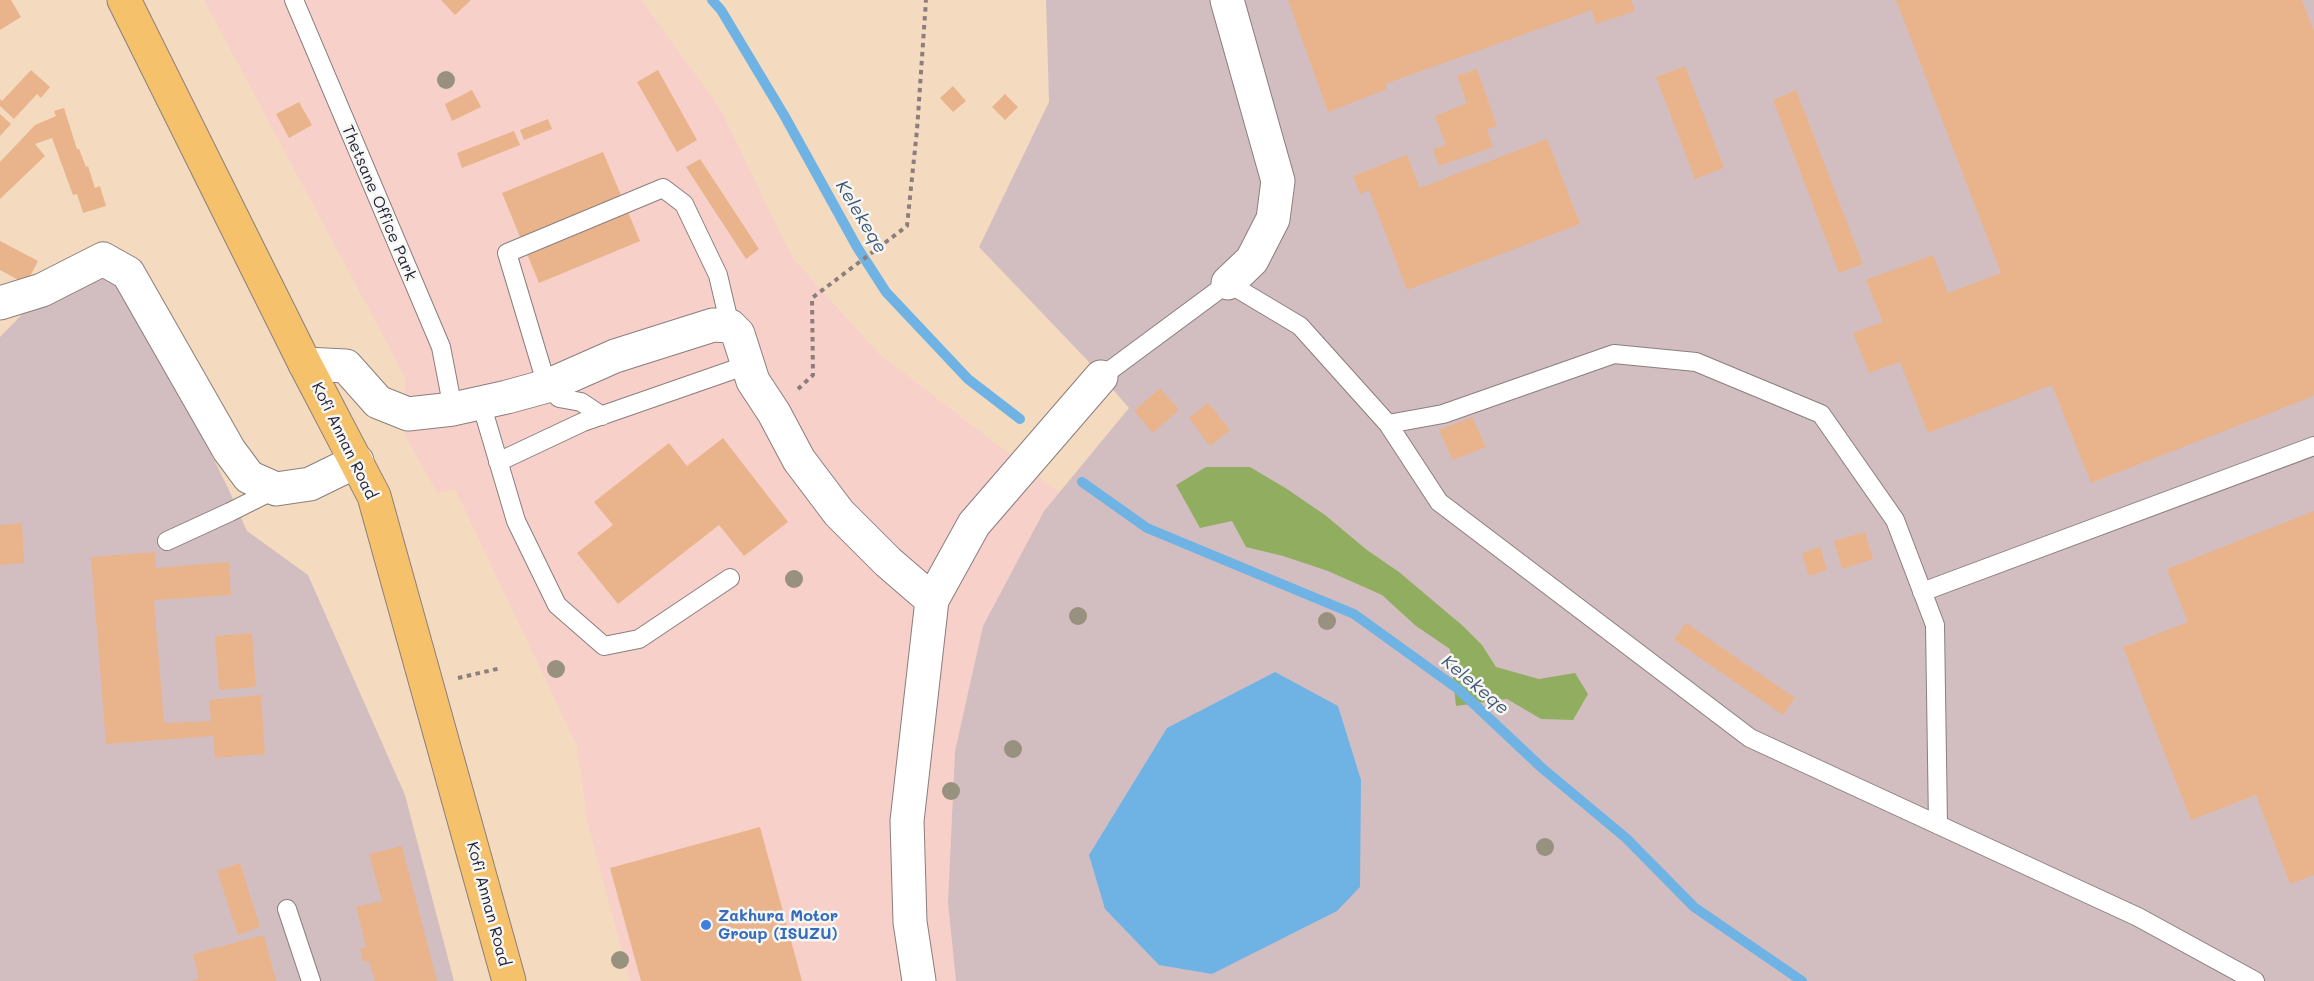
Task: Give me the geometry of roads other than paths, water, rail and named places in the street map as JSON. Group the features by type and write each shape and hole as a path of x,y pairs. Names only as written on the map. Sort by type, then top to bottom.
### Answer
{"main road":[{"name":"Kofi Annan Road","path":"124,0 305,364 374,496 509,981"}],"street":[{"path":"1227,0 1278,181 1273,219 1252,260 1227,283"},
{"path":"0,303 42,290 103,259 128,273 229,450 249,477 276,489 310,484 357,461"},
{"path":"305,364 346,366 378,402 408,414 467,406 547,386 615,356 713,325 730,326 738,334 753,381 774,413 799,460 839,513 888,562 932,600"},
{"path":"920,981 910,922 907,821 932,600 974,524 1101,376"}],"lane":[{"name":"Thetsane Office Park","path":"294,0 467,406 498,462 516,521 557,605 604,646 639,639 730,578"},
{"path":"602,416 581,402 559,398 547,386 507,253 663,189 684,204 718,275 730,326"},
{"path":"1101,376 1227,283 1300,326 1388,424 1439,502 1750,738 2138,917 2255,981"},
{"path":"1388,424 1443,414 1614,354 1696,362 1821,414 1895,520 1935,625 1938,825"},
{"path":"498,462 583,422 747,365"},
{"path":"1922,592 2314,446"},
{"path":"167,541 276,489"},
{"path":"287,909 311,981"}],"water":[{"path":"1275,672 1338,706 1361,780 1360,887 1337,911 1212,974 1159,965 1105,909 1089,855 1167,728"}],"waterway":[{"name":"Kelekeqe","path":"712,0 721,10 784,115 857,247 886,292 968,379 1020,419"},
{"name":"Kelekeqe","path":"1082,482 1147,528 1354,614 1458,689 1542,768 1626,838 1694,907 1802,981"}],"place":[{"name":"Zakhura Motor Group (ISUZU)","path":"706,925"}]}
